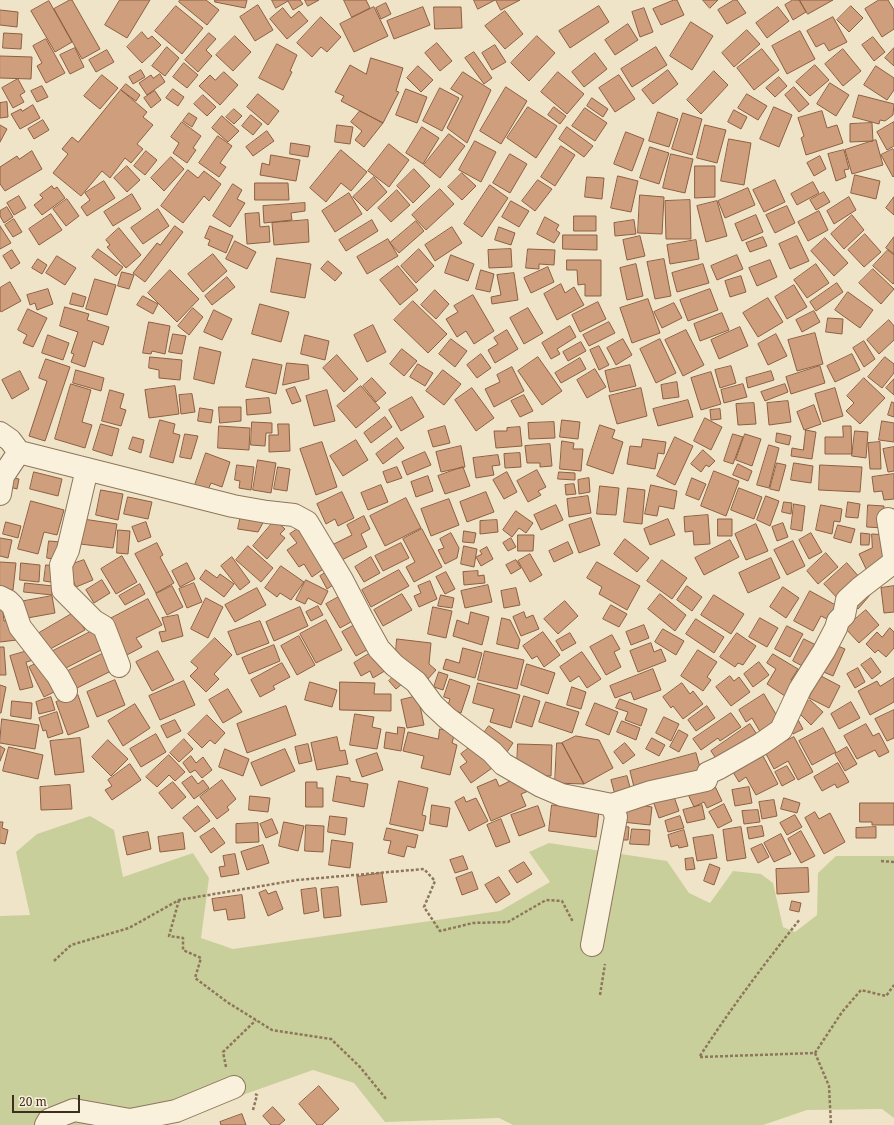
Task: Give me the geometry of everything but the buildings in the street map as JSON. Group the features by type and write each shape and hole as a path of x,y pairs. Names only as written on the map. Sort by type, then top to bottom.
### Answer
{"street":[{"path":"0,433 10,440 19,452 233,506 294,515 307,522 342,580 379,649 394,665 416,682 433,705 447,718 492,752 504,764 541,786 562,795 612,805 651,792 706,780 708,773 761,744 781,730 800,689 824,651 838,621 844,615 847,600 894,562"},
{"path":"0,494 4,476 19,452"},
{"path":"87,469 68,550 61,565 63,590 94,621 104,627 119,666"},
{"path":"888,519 894,556"},
{"path":"0,597 8,601 12,606 20,627 58,676 66,691"},
{"path":"592,945 616,817 612,805"},
{"path":"46,1125 49,1120 74,1110 130,1120 176,1111 234,1087"}],"path":[{"path":"881,861 894,862"},
{"path":"54,961 71,945 130,928 179,900 297,880 424,869 435,882 424,907 440,931 473,923 508,922 546,900 562,901 572,921 606,962 600,995"},
{"path":"179,900 169,936 183,938 183,950 201,958 195,978 227,1002 272,1030 331,1039 360,1068 387,1100"},
{"path":"800,919 753,979 700,1057 815,1053"},
{"path":"815,1053 842,1012 861,990 886,996 894,985"},
{"path":"815,1053 829,1086 830,1125"}],"green space":[{"path":"90,816 114,830 123,877 193,853 209,878 201,938 233,949 500,911 550,882 529,852 549,843 667,861 689,893 710,903 733,871 761,874 773,883 783,927 795,932 817,915 818,873 836,856 894,856 894,1118 882,1109 807,1110 763,1125 513,1125 499,1118 385,1122 354,1083 313,1070 158,1125 0,1125 0,916 30,915 16,852 37,834"}]}
